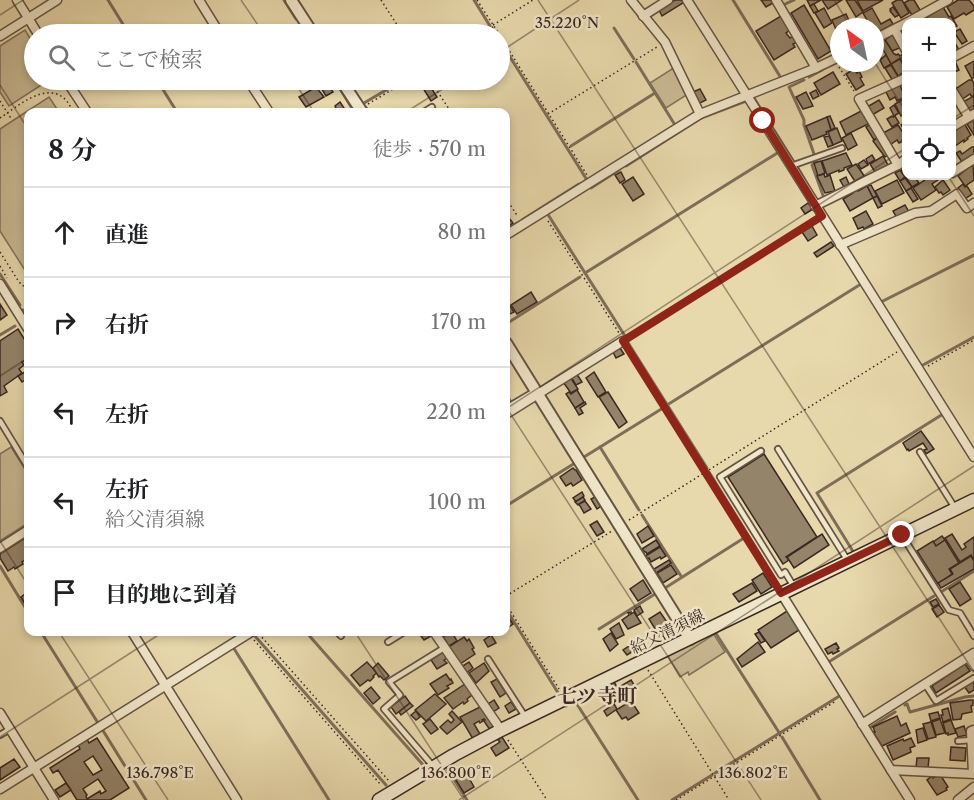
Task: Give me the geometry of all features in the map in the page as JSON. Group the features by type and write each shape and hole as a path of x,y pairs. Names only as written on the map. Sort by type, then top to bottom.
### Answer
{"main road":[{"name":"給父清須線","path":"388,795 501,730 974,500"}],"street":[{"path":"17,0 32,24"},
{"path":"0,36 57,0"},
{"path":"198,0 214,24"},
{"path":"291,0 307,24"},
{"path":"631,0 665,42 700,114"},
{"path":"643,16 668,0"},
{"path":"687,0 974,457"},
{"path":"922,18 948,0"},
{"path":"780,1 816,68"},
{"path":"884,35 902,26"},
{"path":"895,30 902,43"},
{"path":"956,55 974,46"},
{"path":"510,232 700,114 830,61"},
{"path":"898,165 859,99 902,80"},
{"path":"73,90 84,108"},
{"path":"255,90 266,108"},
{"path":"347,90 359,108"},
{"path":"956,96 971,115 956,123"},
{"path":"956,170 974,159"},
{"path":"815,206 902,162"},
{"path":"840,245 915,213 931,211 957,194 967,208 974,203"},
{"path":"0,284 24,322"},
{"path":"510,411 536,392 623,341"},
{"path":"510,350 690,639"},
{"path":"0,548 24,533"},
{"path":"781,593 910,800"},
{"path":"134,636 237,800"},
{"path":"0,789 246,636"},
{"path":"436,636 501,730"},
{"path":"862,724 971,655 974,666"},
{"path":"0,713 54,800"},
{"path":"891,770 974,773 973,735"},
{"path":"958,800 974,787"}],"lane":[{"path":"791,166 842,148"},
{"path":"510,406 536,392"},
{"path":"0,421 24,460"},
{"path":"778,449 848,561"},
{"path":"761,451 720,477 781,575 785,572 794,587"},
{"path":"920,452 956,509"},
{"path":"902,535 949,610 960,613 974,636"},
{"path":"388,642 398,636"},
{"path":"434,768 384,709 400,695 389,682 444,648"},
{"path":"489,659 526,718"},
{"path":"926,684 936,701 974,678"},
{"path":"0,735 10,729"},
{"path":"958,741 973,735"}],"path":[{"path":"381,0 397,24"},
{"path":"477,0 492,24"},
{"path":"495,24 533,0"},
{"path":"549,114 665,42"},
{"path":"510,52 591,182"},
{"path":"844,72 859,99"},
{"path":"366,108 393,90"},
{"path":"437,90 448,108"},
{"path":"0,118 35,96 46,93 56,94 65,99 71,108"},
{"path":"0,101 12,120"},
{"path":"510,204 523,224"},
{"path":"543,212 781,593"},
{"path":"623,341 822,216"},
{"path":"0,252 24,286"},
{"path":"919,370 974,340"},
{"path":"510,594 905,347"},
{"path":"510,610 565,699"},
{"path":"255,636 388,795"},
{"path":"255,636 388,795"},
{"path":"642,662 729,800"},
{"path":"676,800 844,695"},
{"path":"501,730 547,800"}],"shaded area":[{"path":"24,31 24,90 34,90 9,106 0,92 0,46"},
{"path":"675,67 688,94 666,108 650,83"},
{"path":"49,97 56,108 32,108"},
{"path":"24,113 24,269 0,231 0,129"},
{"path":"11,447 24,468 24,526 0,541 0,454"},
{"path":"713,633 725,652 689,675 688,672 680,677 667,655"}],"building":[{"path":"675,0 682,0 683,3 662,16 659,10"},
{"path":"761,0 771,0 773,3 766,7"},
{"path":"807,0 821,0 810,6"},
{"path":"822,0 842,0 828,9"},
{"path":"846,0 855,0 863,12 856,17"},
{"path":"857,0 883,0 863,11"},
{"path":"902,0 909,13 901,18 892,3"},
{"path":"914,0 920,10 912,15 904,3"},
{"path":"958,0 969,0 974,10 953,18 947,7"},
{"path":"814,4 818,11 814,13 810,6"},
{"path":"804,5 830,52 818,59 791,13"},
{"path":"893,7 899,15 895,17 890,11"},
{"path":"943,7 949,17 952,18 926,18"},
{"path":"824,8 830,24 824,28 815,13"},
{"path":"872,8 878,18 866,18 863,13"},
{"path":"781,16 790,30 786,33 790,38 793,36 797,42 793,44 795,47 774,60 756,31"},
{"path":"890,19 893,24 884,29 884,22"},
{"path":"960,29 967,41 962,44 956,31"},
{"path":"894,34 902,47 892,51 885,40"},
{"path":"884,40 894,54 902,55 902,62 900,58 891,64 884,51"},
{"path":"886,55 891,64 884,68"},
{"path":"900,59 902,74 898,76 891,64"},
{"path":"974,61 974,77 972,79 965,66"},
{"path":"891,65 899,78 893,81 885,68"},
{"path":"833,72 840,84 821,95 814,83"},
{"path":"860,72 864,85 856,90 846,74"},
{"path":"972,80 974,95 972,97 970,94 961,100 956,89"},
{"path":"899,83 902,98 897,101 895,97 890,100 885,90"},
{"path":"700,89 706,100 698,104 693,92"},
{"path":"311,90 318,90 324,97 306,107 299,97"},
{"path":"322,90 332,90 333,92 326,96"},
{"path":"424,90 432,90 437,97 431,101"},
{"path":"816,90 819,96 813,99 810,93"},
{"path":"806,92 813,106 803,109 796,97"},
{"path":"974,96 974,109 968,113 961,103"},
{"path":"879,100 884,108 872,115 867,107"},
{"path":"902,100 901,116 895,104"},
{"path":"340,102 344,108 336,108 335,106"},
{"path":"894,105 899,113 894,116 890,108"},
{"path":"863,110 870,123 846,135 840,122"},
{"path":"830,116 835,128 831,130 827,117"},
{"path":"895,116 899,123 892,127 887,119"},
{"path":"827,117 831,130 812,140 806,126"},
{"path":"974,120 974,135 967,124"},
{"path":"964,123 971,135 956,145 956,129"},
{"path":"871,124 879,137 874,140 866,127"},
{"path":"898,125 902,131 902,142 899,143 897,140 890,145 883,133"},
{"path":"837,128 842,141 833,145 828,132"},
{"path":"851,133 857,145 848,150 842,138"},
{"path":"829,136 833,145 828,147 824,137"},
{"path":"879,137 888,155 885,157 873,141"},
{"path":"974,147 974,155 962,162 956,153 960,151 962,154"},
{"path":"846,153 852,165 827,175 822,161"},
{"path":"872,155 875,160 868,164 866,159"},
{"path":"883,156 888,165 875,172 870,164"},
{"path":"864,160 868,165 861,169 858,164"},
{"path":"821,161 825,173 818,176 814,163"},
{"path":"856,164 865,177 856,183 847,169"},
{"path":"973,164 974,180 965,186 958,176"},
{"path":"900,170 902,179 900,181 895,173"},
{"path":"621,172 625,180 620,183 615,175"},
{"path":"824,174 825,177 830,175 835,191 825,193 817,176"},
{"path":"633,177 644,194 633,201 622,184"},
{"path":"846,177 849,184 844,187 840,180"},
{"path":"897,180 904,193 882,204 875,191"},
{"path":"907,180 917,180 919,183 912,187"},
{"path":"907,180 912,187 906,191 900,181"},
{"path":"925,180 938,180 932,184 936,190 921,200 913,188"},
{"path":"943,180 950,190 943,195 935,187"},
{"path":"963,184 972,194 965,199 958,188"},
{"path":"871,185 877,196 873,198 867,186"},
{"path":"867,186 873,198 850,211 843,199"},
{"path":"911,188 918,199 913,202 906,191"},
{"path":"877,196 882,206 878,208 873,198"},
{"path":"808,203 813,209 805,214 801,208"},
{"path":"905,205 909,212 897,218 893,211"},
{"path":"866,211 873,224 864,229 863,227 858,229 853,218"},
{"path":"812,226 817,235 808,241 802,232"},
{"path":"831,242 834,246 817,257 814,253"},
{"path":"531,292 537,302 517,314 511,305"},
{"path":"0,304 7,315 0,320"},
{"path":"18,329 24,339 24,361 22,362 24,365 19,369 22,373 4,386 7,392 0,396 0,341"},
{"path":"620,348 624,354 616,358 613,352"},
{"path":"24,372 24,381 22,382 18,376"},
{"path":"594,372 606,392 598,397 586,378"},
{"path":"576,373 582,382 576,385 571,377"},
{"path":"570,377 578,389 571,393 563,382"},
{"path":"577,390 584,402 575,408 566,394"},
{"path":"608,392 627,422 619,428 599,397"},
{"path":"585,402 586,404 580,408 583,413 579,415 575,408"},
{"path":"921,431 934,449 926,454 924,450 927,449 923,443 907,450 903,443"},
{"path":"764,454 817,537 786,557 789,560 783,564 728,477"},
{"path":"573,468 582,480 573,486 571,483 566,486 560,477"},
{"path":"582,492 584,496 576,502 573,498"},
{"path":"583,497 585,500 578,505 575,502"},
{"path":"595,497 601,506 597,509 591,499"},
{"path":"585,501 591,509 584,513 579,504"},
{"path":"597,521 604,532 597,536 590,525"},
{"path":"648,526 654,536 642,543 637,534"},
{"path":"822,534 829,545 794,568 787,557"},
{"path":"952,534 962,550 966,547 964,544 974,537 974,560 971,555 960,562 945,538"},
{"path":"942,536 945,540 936,546 933,542"},
{"path":"24,539 23,564 8,571 0,554"},
{"path":"656,540 660,546 647,554 642,549"},
{"path":"945,540 959,563 949,569 952,574 938,584 917,551 933,541 936,546"},
{"path":"660,547 666,556 651,562 646,557 647,555"},
{"path":"971,556 974,569 941,588 938,583 953,574 950,569"},
{"path":"669,560 671,563 656,573 654,569"},
{"path":"671,565 677,574 663,583 657,573"},
{"path":"763,573 772,587 761,594 752,580"},
{"path":"643,580 651,593 638,601 630,589"},
{"path":"960,582 971,599 960,606 949,589"},
{"path":"752,583 757,591 739,602 733,594"},
{"path":"936,599 939,604 933,607 930,602"},
{"path":"939,605 944,612 937,617 932,609"},
{"path":"640,606 643,612 637,616 634,610"},
{"path":"787,611 799,630 771,648 758,630"},
{"path":"631,612 631,614 634,612 641,623 628,629 622,620"},
{"path":"660,612 671,628 669,632 660,637 649,619"},
{"path":"619,623 624,635 616,639 610,629"},
{"path":"759,632 765,641 761,643 755,634"},
{"path":"611,633 618,644 610,651 603,639"},
{"path":"454,636 457,641 449,646 443,637"},
{"path":"492,636 496,643 488,647 484,640"},
{"path":"464,637 467,641 469,639 475,654 460,664 449,647"},
{"path":"758,642 765,652 742,667 737,659"},
{"path":"836,643 839,651 828,654 825,649"},
{"path":"629,646 632,652 627,655 623,650"},
{"path":"443,652 447,663 437,669 431,660"},
{"path":"367,662 377,673 370,681 360,686 351,675"},
{"path":"469,662 473,668 466,673 461,667"},
{"path":"378,663 389,676 384,680 373,668"},
{"path":"484,663 489,671 476,683 469,673"},
{"path":"965,664 970,671 936,693 932,686"},
{"path":"446,674 453,683 438,695 430,684"},
{"path":"497,679 506,693 500,697 491,682"},
{"path":"631,680 636,688 627,694 621,686"},
{"path":"974,680 974,690 969,693 964,686"},
{"path":"614,682 620,692 611,698 604,688"},
{"path":"465,684 472,695 464,704 463,702 453,709 444,698"},
{"path":"371,687 380,698 373,704 364,693"},
{"path":"620,693 623,697 614,702 611,698"},
{"path":"435,694 446,704 426,721 415,710"},
{"path":"631,694 634,699 627,703 624,698"},
{"path":"405,696 410,703 396,714 391,707"},
{"path":"494,700 499,708 493,712 488,704"},
{"path":"973,700 972,712 962,714 961,719 953,720 950,703"},
{"path":"631,701 639,713 628,720 626,717 622,719 616,710"},
{"path":"511,702 516,709 509,713 505,706"},
{"path":"410,703 413,706 401,715 399,712"},
{"path":"614,704 617,709 607,716 604,711"},
{"path":"482,706 495,726 490,730 484,719 480,723 479,721 474,724 480,734 473,739 460,717"},
{"path":"948,708 951,719 943,722 942,710"},
{"path":"416,711 420,717 416,720 411,715"},
{"path":"452,711 462,722 447,734 440,727 448,720 451,723 454,720 449,714"},
{"path":"938,712 940,718 931,721 929,714"},
{"path":"897,716 901,726 906,723 910,733 882,746 873,732 875,732 873,727"},
{"path":"430,719 438,729 431,734 423,724"},
{"path":"940,719 945,733 936,735 932,722"},
{"path":"951,720 956,733 948,735 943,723"},
{"path":"931,722 936,737 928,739 923,724"},
{"path":"964,726 967,735 958,737 955,729"},
{"path":"923,728 927,740 918,743 916,730"},
{"path":"502,737 509,748 496,756 491,748 500,742 498,740"},
{"path":"97,738 129,788 110,800 77,800 58,770 53,773 50,768 80,749 78,745 87,739 89,743","holes":["93,756 102,770 93,775 84,762","98,779 106,791 101,794 100,791 87,799 83,789"]},
{"path":"911,738 915,746 910,748 911,752 893,760 887,746"},
{"path":"951,747 966,748 965,761 950,760"},
{"path":"917,758 929,758 928,768 916,767"},
{"path":"14,759 20,767 0,780 0,768"},
{"path":"464,769 474,787 464,793 454,774"},
{"path":"938,774 948,787 947,790 937,795 927,780"},
{"path":"66,783 71,790 60,797 55,790"}],"waterway":[{"path":"108,0 123,24"},
{"path":"284,0 296,19"},
{"path":"474,0 489,24"},
{"path":"733,0 781,78"},
{"path":"783,5 794,0"},
{"path":"614,28 634,59"},
{"path":"510,57 587,180 585,181"},
{"path":"636,62 675,125"},
{"path":"809,77 822,70"},
{"path":"804,80 789,87 804,120 814,154"},
{"path":"163,90 174,108"},
{"path":"341,90 352,108"},
{"path":"364,103 386,90"},
{"path":"571,146 655,93"},
{"path":"754,98 794,162"},
{"path":"626,166 701,118 746,101"},
{"path":"585,273 779,152"},
{"path":"816,161 812,165 824,198"},
{"path":"798,168 809,187"},
{"path":"591,188 619,170"},
{"path":"522,220 579,184"},
{"path":"547,213 625,336"},
{"path":"510,228 519,222"},
{"path":"881,302 974,255"},
{"path":"0,274 20,305"},
{"path":"510,321 580,277"},
{"path":"667,405 861,284"},
{"path":"0,335 15,326"},
{"path":"923,365 974,337"},
{"path":"627,341 707,468"},
{"path":"584,457 663,408"},
{"path":"854,553 817,493 943,414"},
{"path":"600,447 639,510"},
{"path":"510,504 575,463"},
{"path":"709,472 780,587"},
{"path":"642,515 681,576"},
{"path":"0,542 24,527"},
{"path":"665,588 744,538"},
{"path":"0,566 24,605"},
{"path":"941,592 974,571"},
{"path":"599,629 655,594"},
{"path":"827,663 934,596"},
{"path":"510,615 560,696"},
{"path":"715,632 780,734"},
{"path":"44,636 98,723"},
{"path":"230,641 237,636"},
{"path":"255,636 386,785"},
{"path":"310,636 424,766"},
{"path":"233,647 329,800"},
{"path":"715,773 841,695"},
{"path":"905,705 907,704 910,712 974,696"},
{"path":"566,706 575,701 638,800"},
{"path":"871,727 895,712"},
{"path":"102,729 146,800"},
{"path":"782,737 820,800"},
{"path":"444,768 446,767 467,800"},
{"path":"672,800 712,775"}],"district":[{"name":"七ツ寺町","path":"597,696"}],"route":[{"path":"763,121 822,216 623,341 781,593 902,535"}]}
